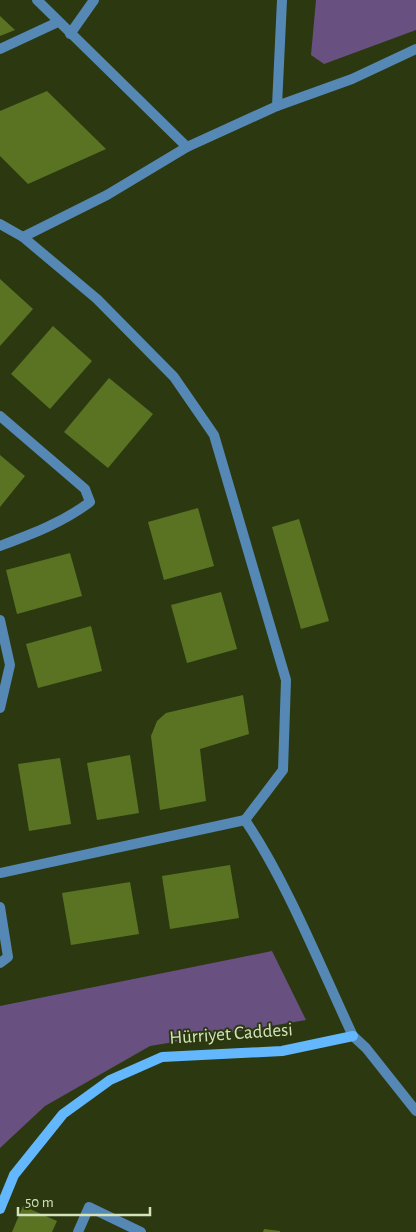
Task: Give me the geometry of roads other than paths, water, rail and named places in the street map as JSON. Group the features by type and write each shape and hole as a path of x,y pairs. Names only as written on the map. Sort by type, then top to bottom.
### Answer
{"street":[{"path":"37,0 187,147"},
{"path":"70,34 94,0"},
{"path":"277,106 282,0"},
{"path":"0,49 58,22"},
{"path":"23,237 107,195 187,147 277,106 352,79 416,49"},
{"path":"0,224 23,237 97,299 174,377 214,436 286,680 283,770 246,820 0,873"},
{"path":"0,416 85,489 90,502 61,521 34,534 0,546"},
{"path":"0,620 10,665 0,708"},
{"path":"246,820 258,839 301,924 353,1036 366,1048 416,1111"},
{"path":"0,907 8,957 0,963"},
{"name":"Hürriyet Caddesi","path":"0,1209 14,1175 64,1114 110,1080 162,1057 282,1051 353,1036"},
{"path":"78,1232 89,1207 141,1232"}]}
